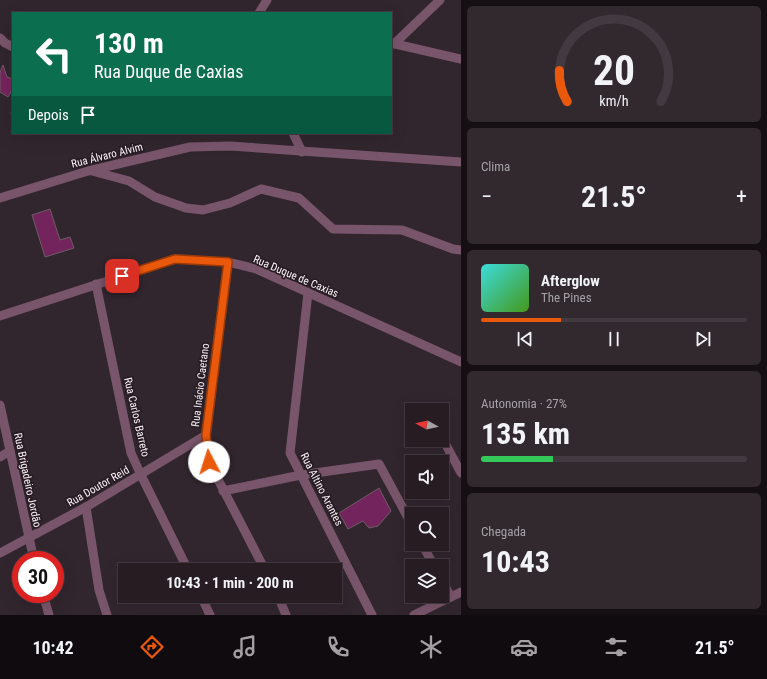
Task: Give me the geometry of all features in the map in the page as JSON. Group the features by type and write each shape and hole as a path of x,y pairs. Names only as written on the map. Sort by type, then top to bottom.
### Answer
{"street":[{"path":"393,43 440,0"},
{"path":"0,38 12,46"},
{"path":"393,43 461,59"},
{"path":"293,134 302,152"},
{"name":"Rua Álvaro Alvim","path":"0,198 88,171 190,147 230,146 461,162"},
{"path":"88,171 111,175 130,181 155,197 186,208 203,210 230,203 261,189 300,198 333,229 402,230 453,249 461,250"},
{"name":"Rua Duque de Caxias","path":"0,316 175,259 228,262 256,269 461,362"},
{"name":"Rua Inácio Caetano","path":"228,262 206,435 209,462 261,563"},
{"name":"Rua Carlos Barreto","path":"96,284 131,453 185,563"},
{"name":"Rua Altino Arantes","path":"308,293 290,453 372,615"},
{"name":"Rua Brigadeiro Jordão","path":"0,406 32,551"},
{"name":"Rua Doutor Reid","path":"0,553 86,507 206,435"},
{"path":"447,447 461,473"},
{"path":"0,457 10,451"},
{"path":"223,491 301,475 379,464 405,512"},
{"path":"86,507 99,590 107,615"},
{"path":"414,615 461,592"},
{"path":"449,593 451,597"},
{"path":"46,603 49,615"},
{"path":"204,603 210,615"},
{"path":"281,603 285,615"}],"building":[{"path":"3,65 7,77 12,79 12,90 8,97 0,92 0,72"},
{"path":"50,209 60,240 70,237 74,248 45,257 32,215"},
{"path":"379,488 391,511 378,526 369,528 363,521 348,529 339,513"}],"route":[{"path":"122,276 175,259 228,262 206,435 209,462"}]}
